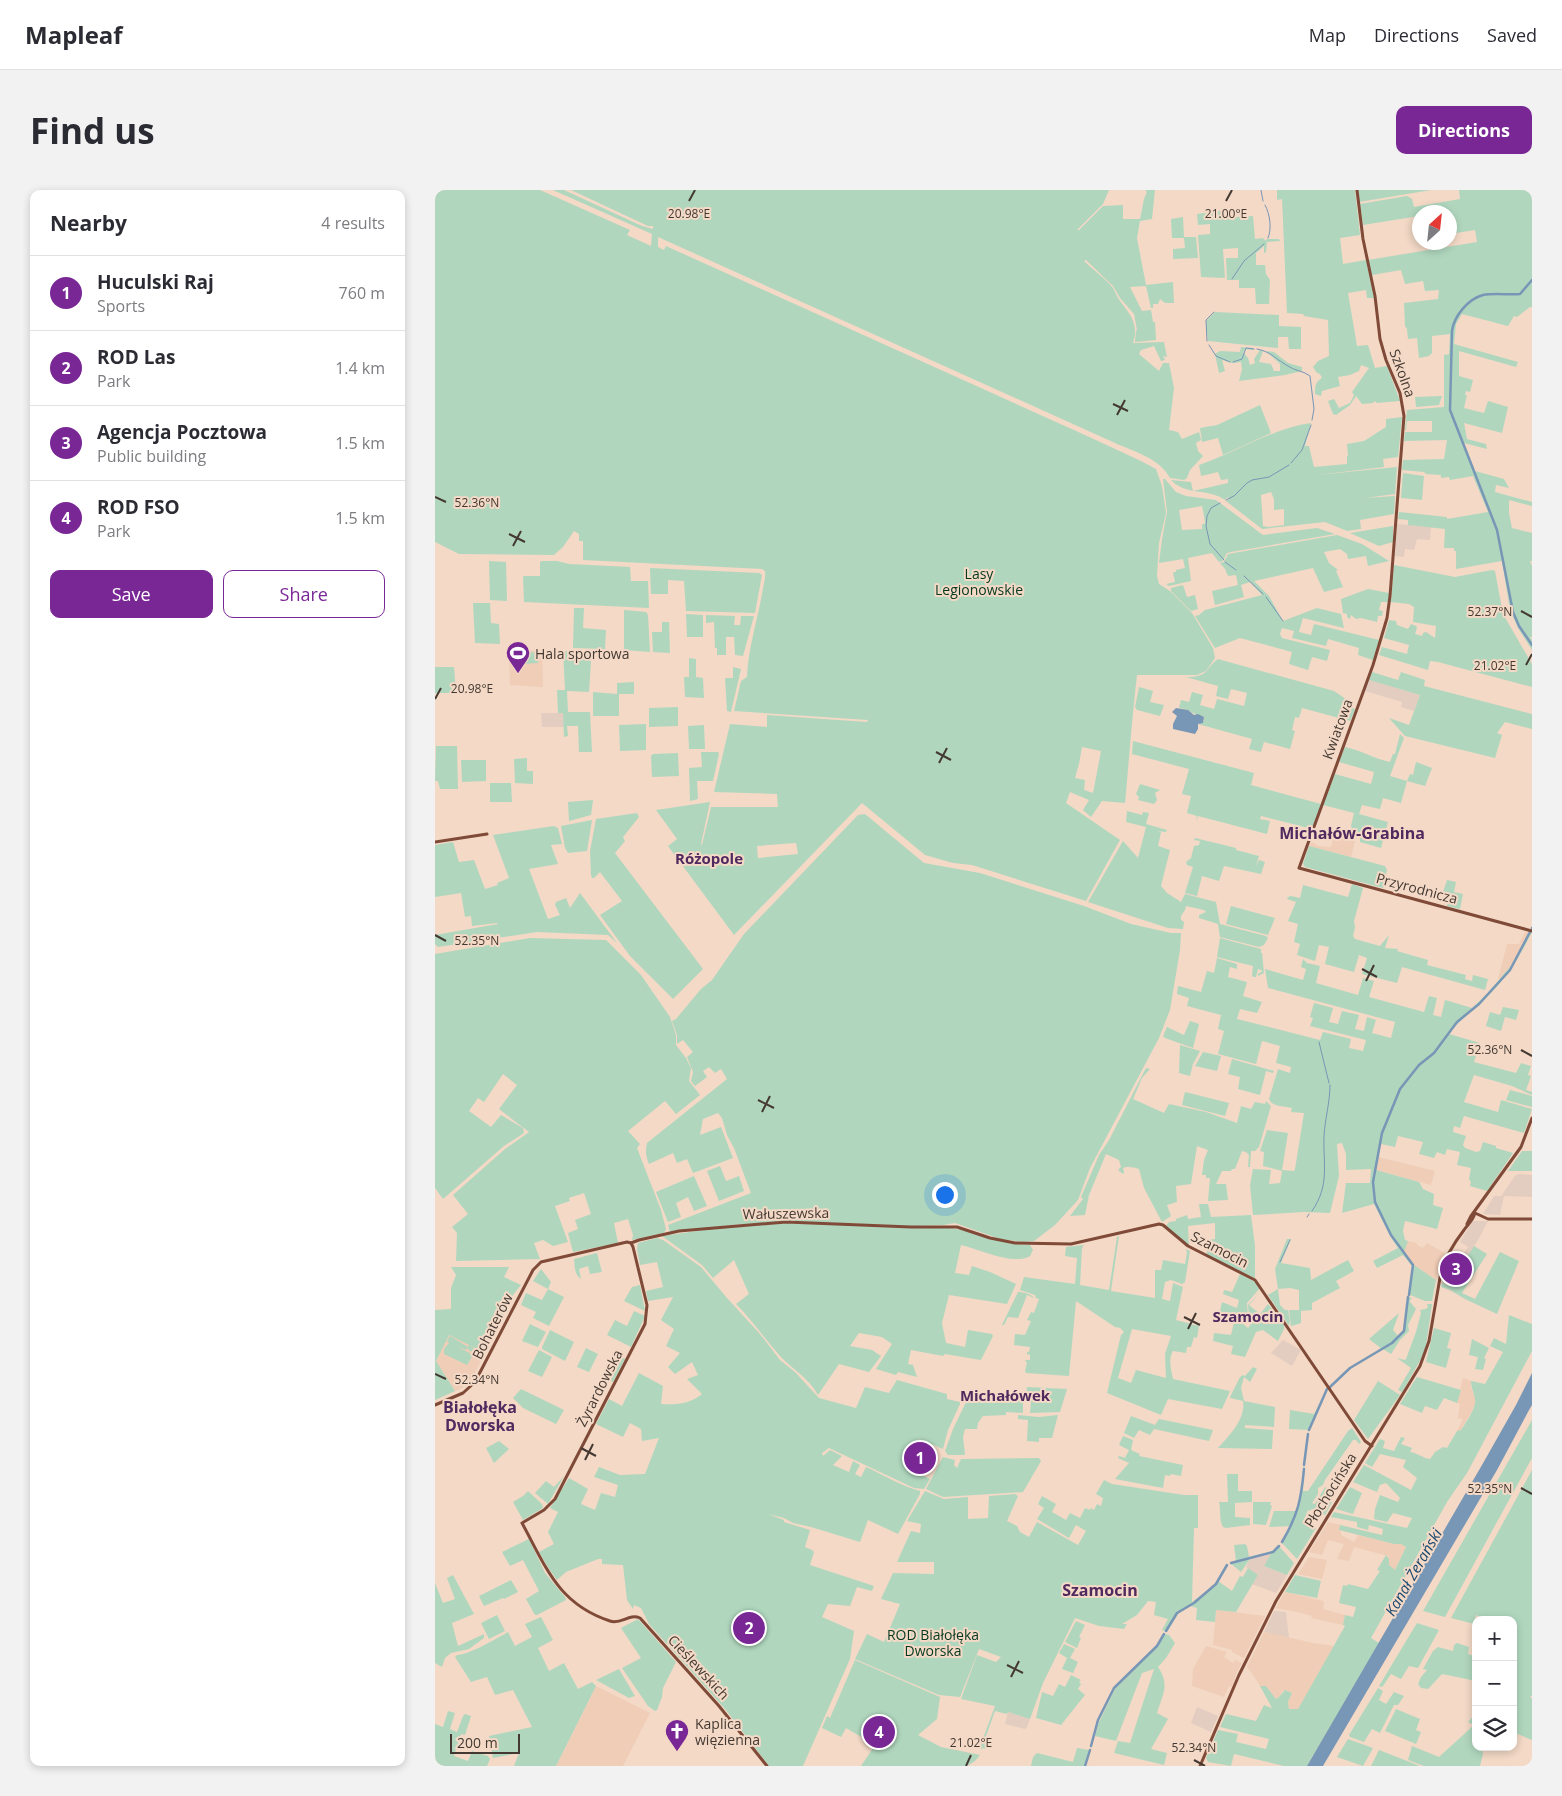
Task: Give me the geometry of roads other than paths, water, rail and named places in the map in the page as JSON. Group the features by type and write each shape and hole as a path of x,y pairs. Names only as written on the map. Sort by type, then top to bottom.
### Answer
{"street":[{"name":"Szkolna","path":"1357,190 1363,239 1375,296 1380,339 1386,360 1400,393 1403,410 1391,596"},
{"name":"Kwiatowa","path":"1299,868 1374,662 1387,618 1391,596"},
{"path":"435,842 487,834"},
{"name":"Przyrodnicza","path":"1299,868 1531,930"},
{"name":"Płochocińska","path":"1200,1766 1239,1675 1275,1602 1421,1366 1429,1341 1441,1272 1449,1251 1471,1216 1521,1148 1532,1118"},
{"path":"1475,1213 1485,1219 1532,1219"},
{"name":"Wałuszewska","path":"537,1265 541,1262 564,1256 627,1242 631,1244 639,1240 679,1231 786,1222 911,1227 957,1226 1003,1241 1038,1244"},
{"name":"Szamocin","path":"1038,1244 1071,1244 1161,1225 1191,1248 1249,1276 1262,1288 1365,1441 1372,1446"},
{"name":"Żyrardowska","path":"599,1617 589,1613 570,1599 556,1584 522,1523 544,1510 555,1498 645,1324 647,1305 631,1244"},
{"name":"Bohaterów","path":"435,1405 463,1393 475,1382 537,1265"},
{"name":"Cieślewskich","path":"599,1617 616,1622 632,1616 639,1618 719,1706 767,1766"}],"water":[{"path":"1176,708 1188,710 1194,715 1198,714 1204,717 1203,723 1198,724 1195,734 1173,729 1177,716 1172,712"},
{"path":"1532,1373 1532,1405 1497,1470 1323,1766 1307,1766 1482,1465"}],"waterway":[{"path":"1261,190 1263,201"},
{"path":"1265,205 1270,222 1268,238"},
{"path":"1232,279 1244,261 1264,244"},
{"path":"1532,280 1520,294 1492,294 1477,297 1467,304 1459,314 1452,331 1450,410 1497,530 1513,612 1519,626 1532,645"},
{"path":"1207,341 1206,320 1214,312"},
{"path":"1209,345 1216,356 1230,362"},
{"path":"1233,362 1242,359 1246,348 1254,349"},
{"path":"1257,349 1310,376 1314,409 1312,420"},
{"path":"1291,463 1302,450 1311,425"},
{"path":"1226,500 1234,496 1252,480 1269,477 1289,465"},
{"path":"1220,503 1211,508 1207,516 1206,526 1210,544 1224,560"},
{"path":"1225,562 1236,570"},
{"path":"1244,576 1263,594"},
{"path":"1266,597 1283,621"},
{"path":"1409,1295 1413,1265 1391,1235 1375,1202 1373,1182 1382,1133 1400,1089 1419,1065 1434,1053 1457,1022 1479,1004 1510,970 1530,932"},
{"path":"1319,1042 1329,1083"},
{"path":"1312,1211 1318,1202 1323,1183 1325,1166 1324,1136 1330,1085"},
{"path":"1280,1262 1290,1240"},
{"path":"1330,1387 1350,1368 1392,1343 1404,1331 1408,1297"},
{"path":"1309,1430 1327,1389"},
{"path":"1304,1465 1308,1434"},
{"path":"1282,1542 1292,1524 1298,1507 1304,1469"},
{"path":"1231,1563 1273,1552 1279,1546"},
{"path":"1166,1631 1177,1613 1194,1603 1216,1584 1227,1565"},
{"path":"1091,1746 1098,1720 1114,1688 1157,1646 1164,1634"},
{"path":"1085,1766 1090,1750"}],"place":[{"name":"Hala sportowa","path":"518,674"},
{"name":"Agencja Pocztowa","path":"1456,1269"},
{"name":"Huculski Raj","path":"920,1458"},
{"name":"ROD Las","path":"749,1628"},
{"name":"ROD FSO","path":"879,1732"},
{"name":"Kaplica więzienna","path":"677,1752"}],"district":[{"name":"Michałów-Grabina","path":"1352,833"},
{"name":"Różopole","path":"709,858"},
{"name":"Szamocin","path":"1248,1316"},
{"name":"Michałówek","path":"1005,1395"},
{"name":"Białołęka Dworska","path":"480,1416"},
{"name":"Szamocin","path":"1100,1590"}],"park label":[{"name":"Lasy Legionowskie","path":"979,582"},
{"name":"ROD Białołęka Dworska","path":"933,1642"}],"water label":[{"name":"Kanał Żerański","path":"1413,1572"}]}
